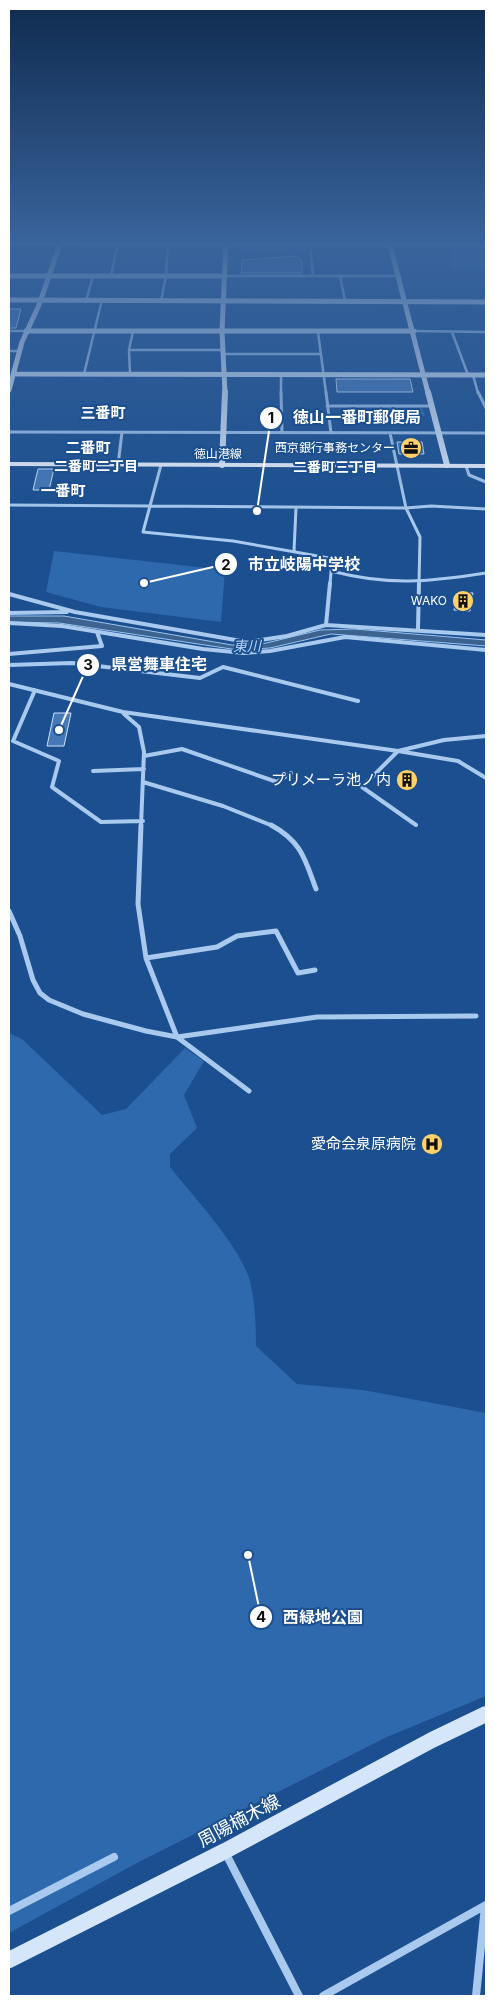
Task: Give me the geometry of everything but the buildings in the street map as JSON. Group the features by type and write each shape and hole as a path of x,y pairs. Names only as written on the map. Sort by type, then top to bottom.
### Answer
{"main road":[{"name":"徳山港線","path":"9,464 486,466"}],"street":[{"path":"9,390 16,374 19,351 25,335"},
{"path":"84,374 93,335"},
{"path":"130,374 129,350 132,335"},
{"path":"222,335 222,352 226,375 222,465"},
{"path":"318,335 331,433"},
{"path":"415,335 447,465"},
{"path":"453,335 480,400 486,408"},
{"path":"129,350 321,354"},
{"path":"9,351 19,351"},
{"path":"16,374 486,375"},
{"path":"281,375 282,432"},
{"path":"327,406 431,406"},
{"path":"9,432 486,433"},
{"path":"118,464 122,432"},
{"path":"390,433 406,508 420,537 418,628"},
{"path":"161,465 143,532 232,541 294,550 329,558 332,561 326,625"},
{"path":"466,466 469,475 486,482"},
{"path":"9,505 148,508 406,508 431,506 486,509"},
{"path":"294,550 296,508"},
{"path":"331,571 377,581 418,582 486,573"},
{"path":"9,594 75,612 247,642 286,636 326,625 418,628 486,634"},
{"path":"9,613 75,612"},
{"path":"9,623 62,626 202,649 244,653 270,651 345,636 486,650"},
{"path":"9,654 102,646 97,632"},
{"path":"9,665 72,663 200,678 222,667 358,701"},
{"path":"9,684 123,712 458,761 486,778"},
{"path":"35,690 13,741 59,761 52,787 101,822 143,821"},
{"path":"123,712 140,727 144,756 143,821 138,904 146,958 177,1037 249,1091"},
{"path":"416,824 362,787 398,751 444,740 486,736"},
{"path":"144,756 182,749 277,782 291,773"},
{"path":"94,771 144,769"},
{"path":"143,782 270,823 293,839 301,850 316,889"},
{"path":"9,911 20,936 33,980 41,994 68,1010 177,1037 317,1017 476,1016"},
{"path":"146,958 217,948 222,942 234,936 276,932 298,973 315,970"},
{"name":"周陽楠木線","path":"9,1960 225,1851 432,1740 486,1714"},
{"path":"225,1851 299,1996"},
{"path":"9,1911 114,1857"},
{"path":"323,1996 486,1906"},
{"path":"476,1996 486,1906"}],"shaded area":[{"path":"375,407 422,407 425,416 377,417"},
{"path":"54,551 225,570 221,622 101,607 46,592"},
{"path":"9,1033 22,1039 102,1115 126,1109 185,1048 204,1061 184,1095 197,1128 170,1154 170,1167 215,1222 237,1252 245,1267 253,1297 256,1346 297,1384 363,1390 486,1413 486,1696 387,1737 135,1864 9,1933"}],"water":[{"name":"東川","path":"9,616 64,616 232,645 262,644 320,630 354,629 486,640 486,646 331,634 270,648 238,650 59,623 9,622"}],"place":[{"name":"西京銀行事務センター","path":"411,448"},
{"name":"徳山一番町郵便局","path":"257,511"},
{"name":"市立岐陽中学校","path":"144,583"},
{"name":"WAKO","path":"463,601"},
{"name":"県営舞車住宅","path":"59,730"},
{"name":"プリメーラ池ノ内","path":"407,780"},
{"name":"愛命会泉原病院","path":"432,1144"},
{"name":"西緑地公園","path":"248,1555"}],"district":[{"name":"三番町","path":"103,413"},
{"name":"二番町","path":"88,448"},
{"name":"二番町二丁目","path":"96,466"},
{"name":"二番町三丁目","path":"335,467"},
{"name":"一番町","path":"63,491"}]}
